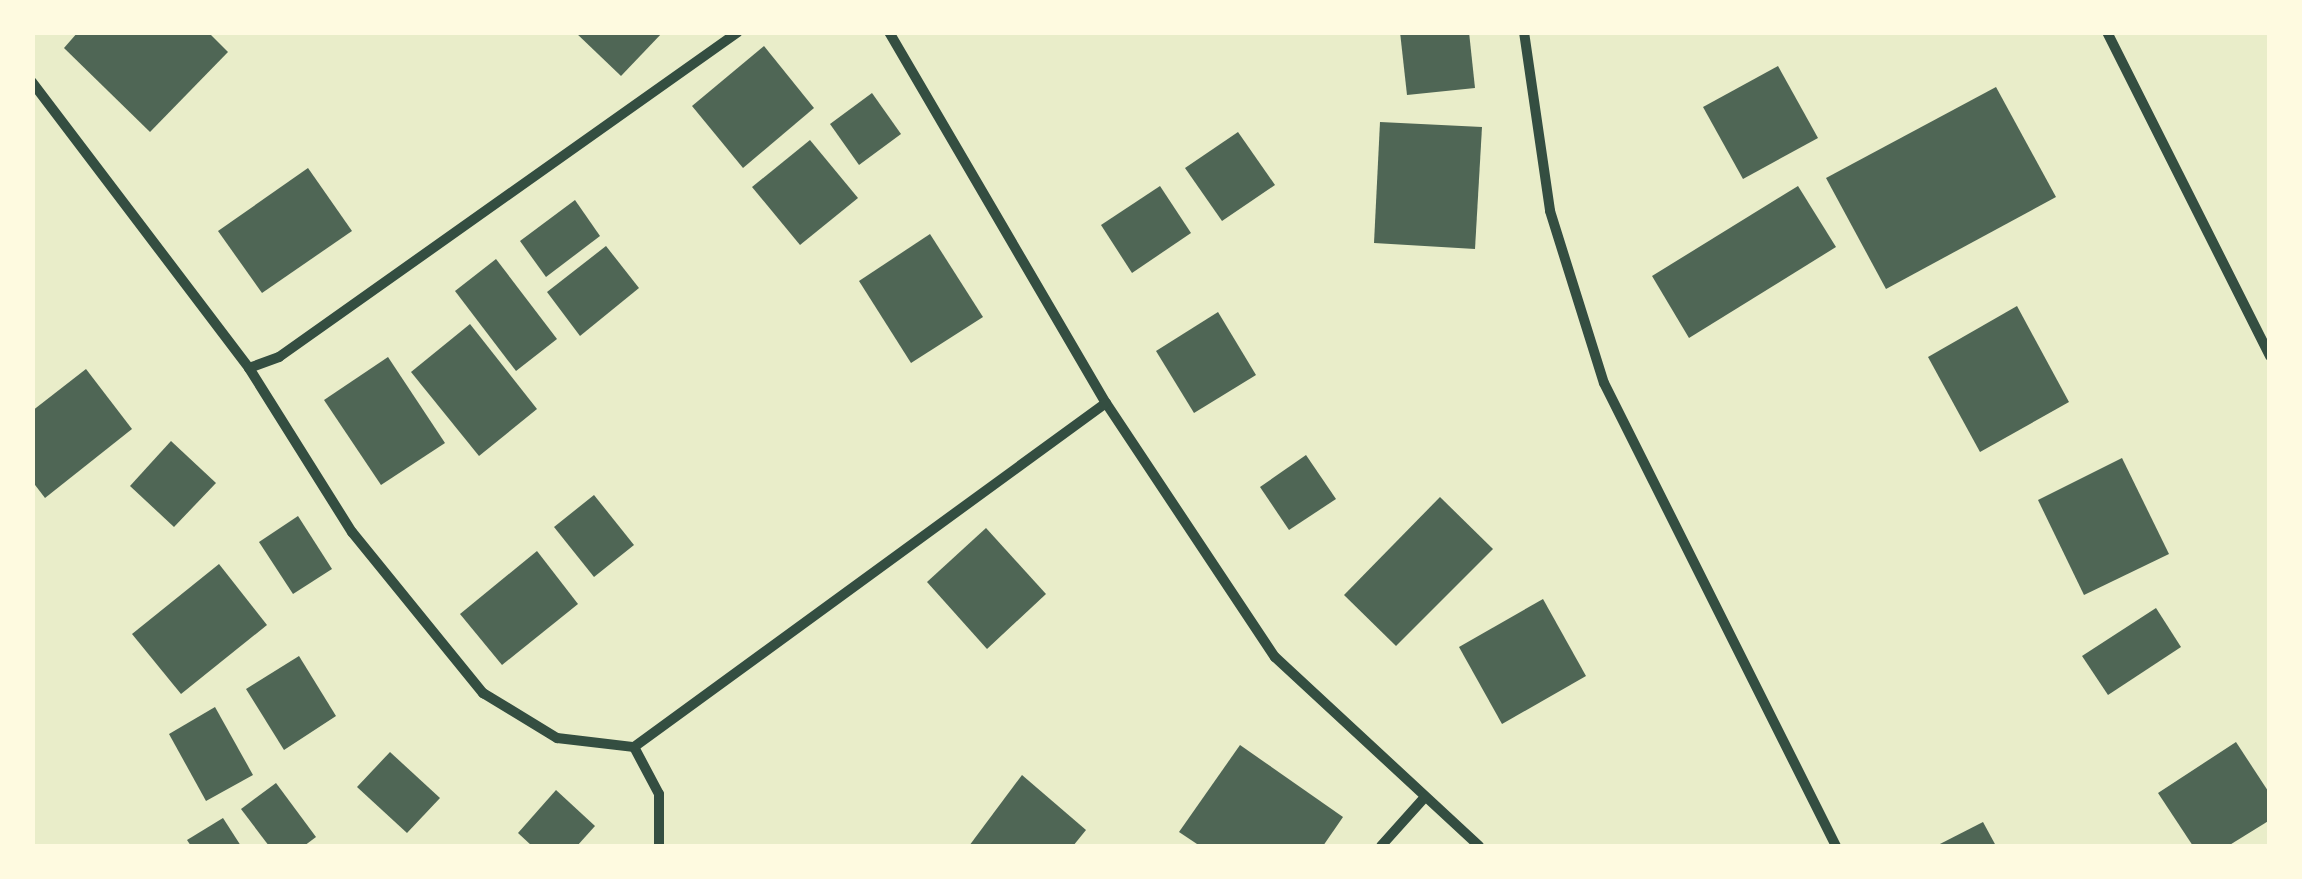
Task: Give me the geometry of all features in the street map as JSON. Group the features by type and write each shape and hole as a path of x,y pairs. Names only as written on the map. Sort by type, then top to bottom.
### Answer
{"street":[{"path":"249,368 279,357 738,32"},
{"path":"889,32 1106,403 1274,657 1479,846"},
{"path":"1524,32 1550,211 1604,383 1836,846"},
{"path":"2107,32 2270,356"},
{"path":"32,82 249,368 352,532 482,694 557,738 634,747 1106,403"},
{"path":"634,747 659,794 660,846"},
{"path":"1381,846 1425,797"}],"building":[{"path":"78,32 208,32 228,52 150,132 64,48"},
{"path":"575,32 663,32 621,76"},
{"path":"1400,32 1469,32 1475,88 1407,95"},
{"path":"764,46 814,108 743,168 692,106"},
{"path":"1778,66 1818,138 1743,179 1703,107"},
{"path":"1996,87 2056,197 1886,289 1826,178"},
{"path":"872,93 901,134 859,165 830,124"},
{"path":"1380,122 1482,127 1475,249 1374,243"},
{"path":"1238,132 1275,185 1222,221 1185,168"},
{"path":"810,140 858,198 800,245 752,187"},
{"path":"308,168 352,231 262,293 218,231"},
{"path":"1160,186 1191,233 1132,273 1101,225"},
{"path":"1798,186 1836,247 1689,338 1652,276"},
{"path":"575,200 600,236 546,277 520,241"},
{"path":"930,234 983,317 911,363 859,281"},
{"path":"606,246 639,288 580,336 547,292"},
{"path":"496,259 557,339 516,371 455,291"},
{"path":"2017,306 2069,402 1980,452 1928,357"},
{"path":"1218,312 1256,375 1194,413 1156,351"},
{"path":"470,324 537,409 479,456 411,372"},
{"path":"388,357 445,443 381,485 324,400"},
{"path":"86,369 132,429 45,498 32,481 32,411"},
{"path":"171,441 216,483 174,527 130,486"},
{"path":"1306,455 1336,499 1289,530 1260,487"},
{"path":"2122,458 2169,554 2084,595 2038,500"},
{"path":"594,495 634,545 594,577 554,527"},
{"path":"1440,497 1493,549 1396,646 1344,595"},
{"path":"298,516 332,569 293,594 259,542"},
{"path":"986,528 1046,594 987,649 927,582"},
{"path":"537,551 578,604 502,665 460,614"},
{"path":"219,564 267,625 181,694 132,634"},
{"path":"1543,599 1586,676 1502,724 1459,647"},
{"path":"2156,608 2181,647 2108,695 2082,656"},
{"path":"299,656 336,716 284,750 246,689"},
{"path":"215,707 253,775 206,801 169,734"},
{"path":"2236,742 2270,794 2270,820 2228,846 2193,846 2158,793"},
{"path":"1240,745 1343,817 1323,846 1200,846 1179,832"},
{"path":"390,752 440,798 407,833 357,787"},
{"path":"1022,775 1086,830 1073,846 969,846"},
{"path":"276,783 316,837 304,846 269,846 241,809"},
{"path":"556,790 595,826 577,846 532,846 518,833"},
{"path":"223,818 241,846 191,846 187,840"},
{"path":"1983,822 1996,846 1936,846"}]}
